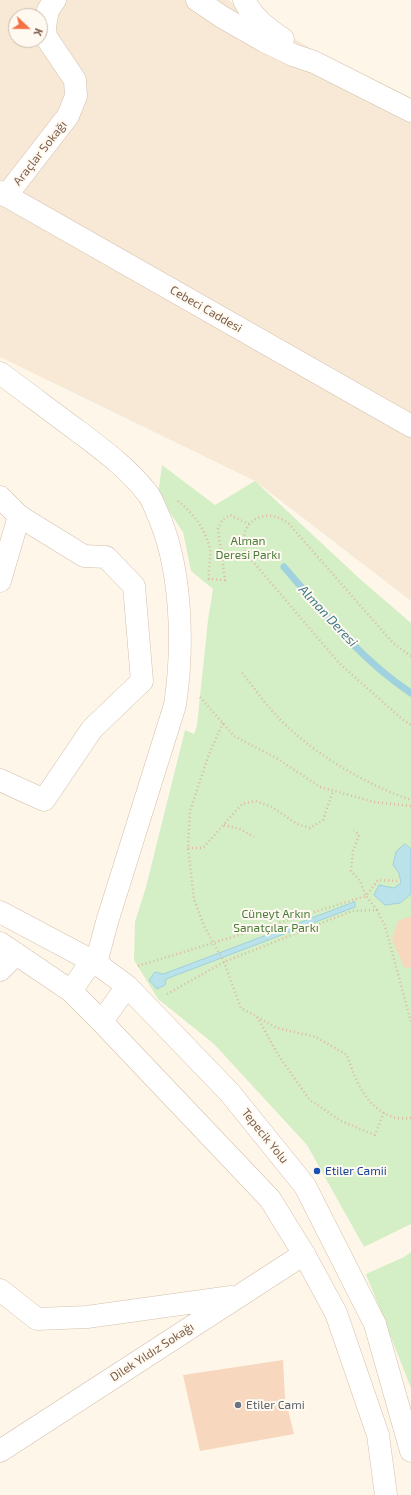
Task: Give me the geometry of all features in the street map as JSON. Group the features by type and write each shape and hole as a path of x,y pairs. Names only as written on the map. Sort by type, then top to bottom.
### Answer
{"street":[{"name":"Araçlar Sokağı","path":"3,194 68,116 76,96 75,80 46,37 45,26 48,10 55,0"},
{"path":"197,0 222,17 264,41 293,55 314,62 411,111"},
{"path":"244,0 252,13 264,26 301,50 314,62"},
{"name":"Cebeci Caddesi","path":"3,194 411,426"},
{"path":"0,373 98,446 133,476 149,496 164,528 173,566 179,603 178,679 175,705 96,963 86,969 71,991"},
{"path":"0,497 19,516 84,556 106,557 134,586 142,681 92,729 44,800 0,780"},
{"path":"0,581 19,516"},
{"name":"Tepecik Yolu","path":"0,912 96,963 127,986 230,1093 305,1186 375,1324 411,1451"},
{"path":"0,970 8,949 71,991 270,1199 304,1254 336,1312 378,1435 386,1495"},
{"path":"100,1020 108,1013 127,986"},
{"name":"Dilek Yıldız Sokağı","path":"0,1451 331,1237"},
{"path":"0,1290 37,1319 86,1317 238,1296"}],"path":[{"path":"208,570 209,579 225,580 218,529 222,520 230,515 250,524"},
{"path":"411,656 393,642 289,524 282,519 268,515 261,516 250,524 243,537 245,551 249,558 339,663 402,719 411,725"},
{"path":"242,673 275,714 310,746 350,771 395,794 411,800"},
{"path":"200,697 234,736 278,759 320,787 374,802 411,806"},
{"path":"223,723 209,754 190,811 188,848 194,899 204,926 224,962 241,1008 277,1028 316,1037 347,1055 356,1082 371,1103 393,1117 411,1118"},
{"path":"188,848 203,848 242,804 256,801 272,807 297,824 310,828 323,820 333,790"},
{"path":"224,825 240,829 254,837"},
{"path":"354,830 359,835 353,851 351,871 360,881 366,896 377,910 385,926 411,1022"},
{"path":"150,962 366,896 378,880 398,881"},
{"path":"165,995 224,962 352,911 377,910"},
{"path":"256,1017 280,1058 310,1100 341,1121 375,1135 384,1112"}],"shaded area":[{"path":"0,0 228,0 411,107 411,601 255,481 0,357"}],"green space":[{"name":"Cüneyt Arkın Sanatçılar Parkı","path":"162,465 215,505 255,481 360,579 411,623 411,1224 364,1247 307,1145 214,1044 158,999 134,960 135,922 146,887 185,730 194,734 197,725 208,620 213,589 191,571 183,532 158,495"},
{"path":"411,1252 411,1388 366,1274 404,1257"}],"water":[{"path":"405,844 411,849 411,894 400,903 385,905 374,895 379,885 394,888 401,883 399,873 393,865 396,852"},
{"path":"355,902 355,907 166,979 165,985 157,989 149,980 155,972 163,974"}],"building":[{"path":"411,916 411,968 404,967 392,939 398,921"},
{"name":"Etiler Cami","path":"283,1360 285,1398 294,1434 200,1451 183,1375"}],"waterway":[{"name":"Alman Deresi","path":"284,567 328,618 359,650 376,666 411,693"}],"place":[{"name":"Etiler Camii","path":"317,1171"},
{"name":"Etiler Cami","path":"238,1405"}],"park label":[{"name":"Alman Deresi Parkı","path":"248,548"}]}
